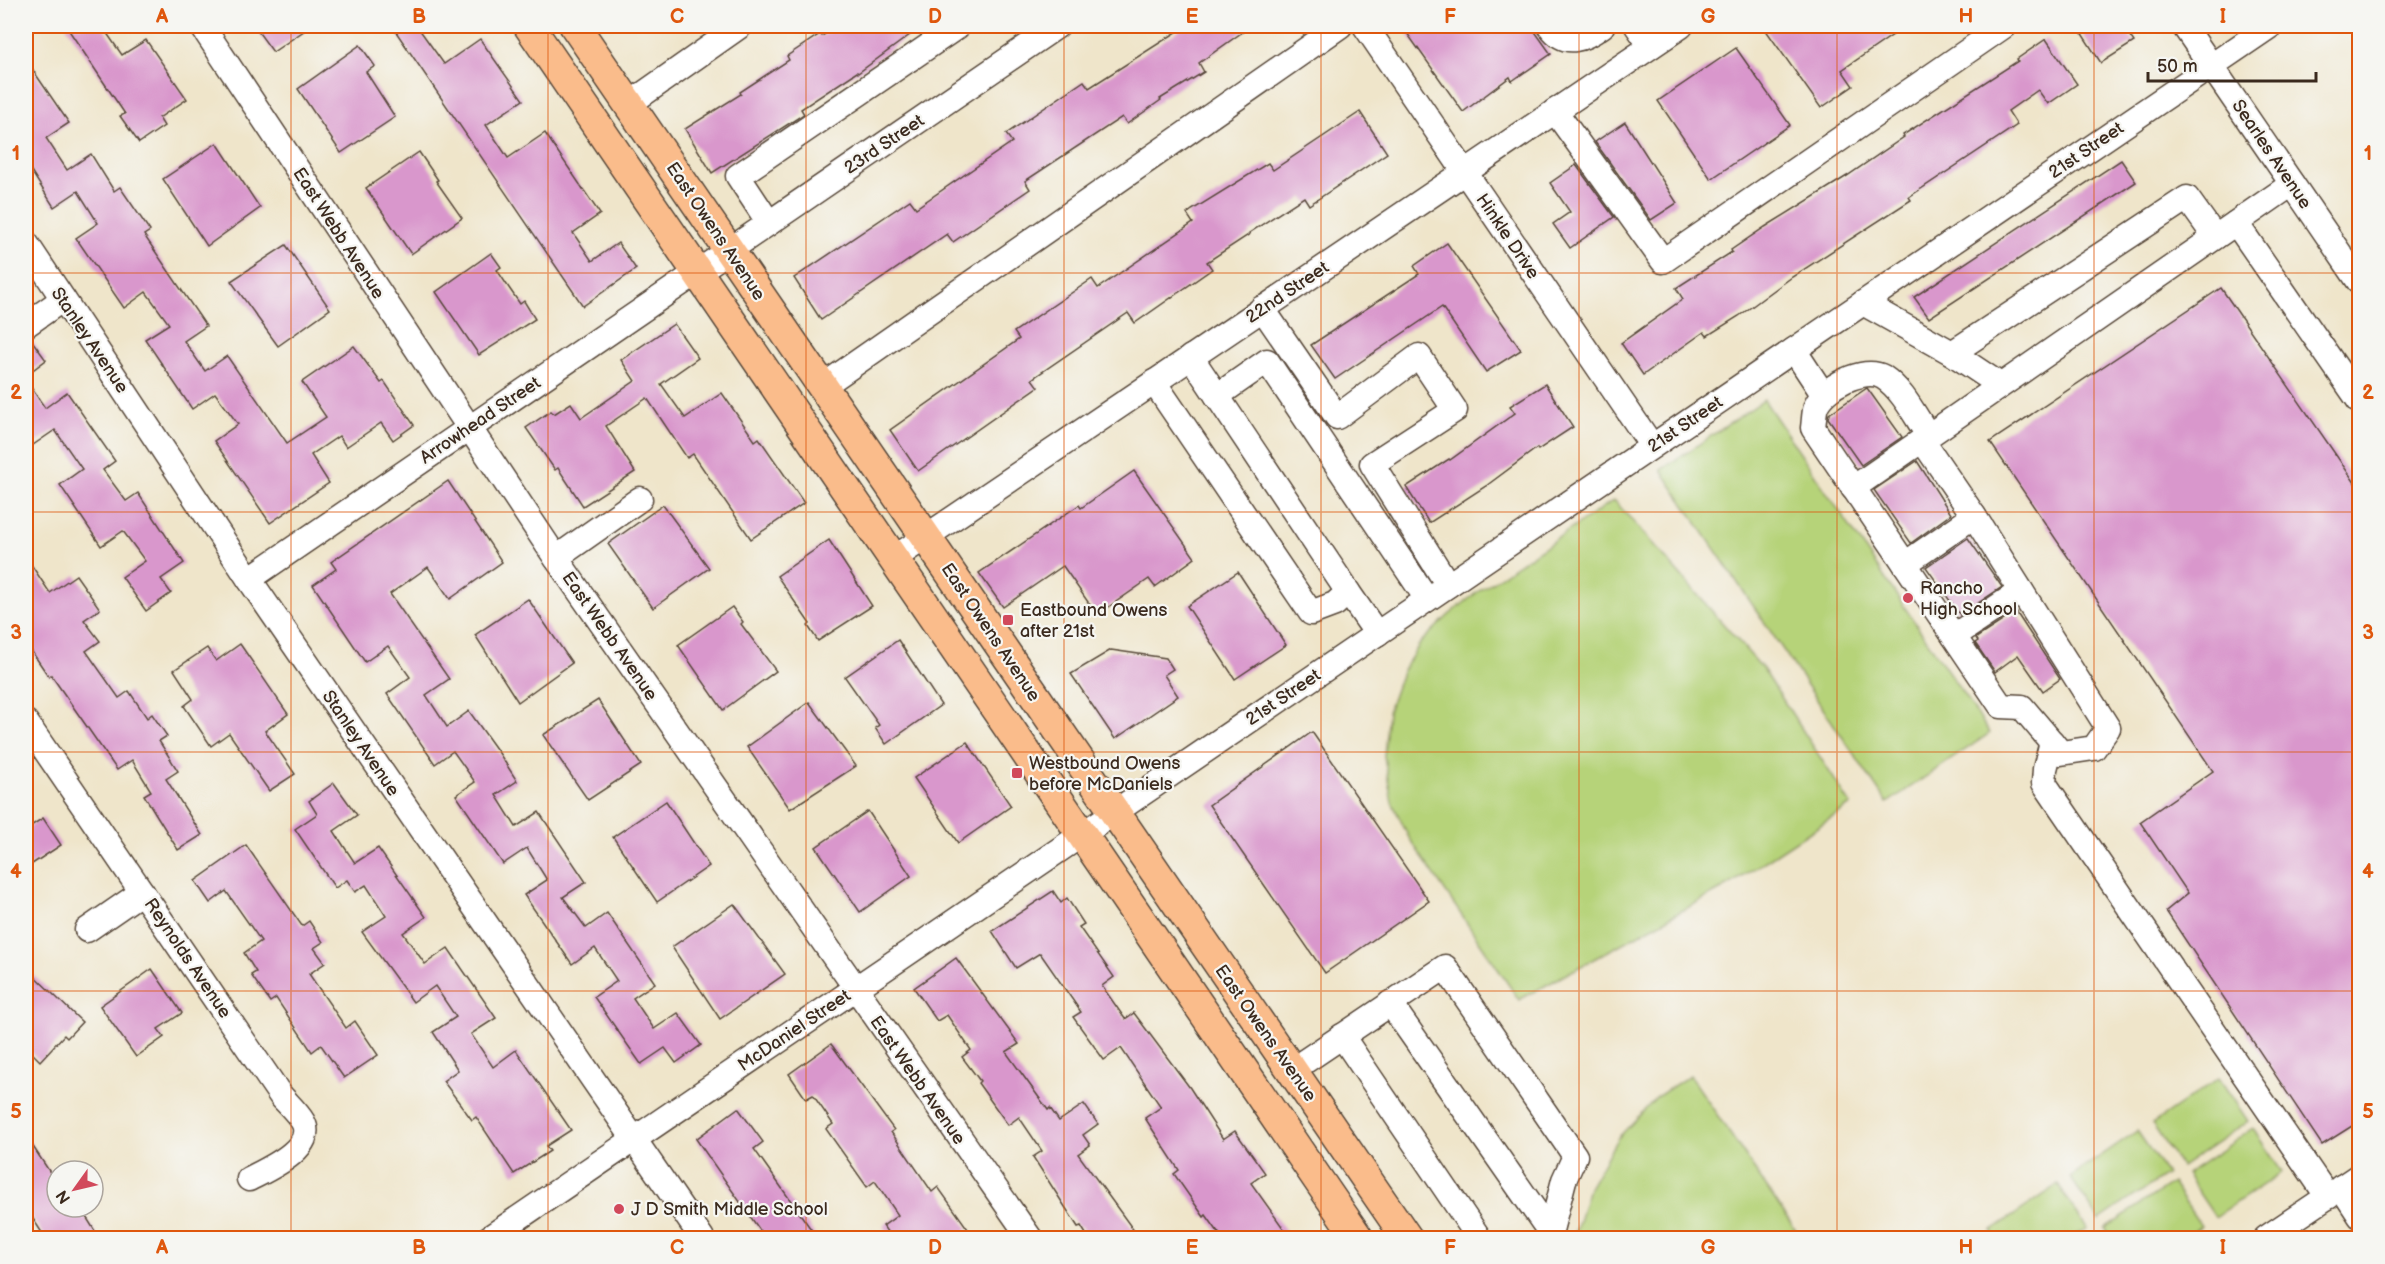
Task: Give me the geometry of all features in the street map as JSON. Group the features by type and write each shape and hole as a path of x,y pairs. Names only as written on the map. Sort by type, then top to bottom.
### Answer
{"main road":[{"name":"East Owens Avenue","path":"529,26 712,261 823,386 926,536 1238,1061 1358,1239"},
{"name":"East Owens Avenue","path":"575,26 629,104 712,261 893,558 1292,1070 1407,1239"},
{"path":"1238,1061 1292,1070"}],"street":[{"name":"East Webb Avenue","path":"202,26 556,558 1030,1239"},
{"path":"629,104 740,26"},
{"path":"769,223 738,176 958,26"},
{"name":"23rd Street","path":"712,261 1057,26"},
{"path":"823,386 1340,26"},
{"name":"Hinkle Drive","path":"1365,26 1652,446"},
{"path":"1550,26 1563,39 1576,39 1589,35 1602,26"},
{"path":"1636,26 1651,46"},
{"name":"22nd Street","path":"893,558 1681,26"},
{"path":"1555,111 1663,261 2004,26"},
{"name":"Searles Avenue","path":"2184,26 2360,283"},
{"name":"21st Street","path":"1098,823 2270,26"},
{"path":"1853,488 2292,184"},
{"path":"1952,353 2187,198 2215,237"},
{"path":"2236,223 2360,402"},
{"name":"Stanley Avenue","path":"26,243 249,579 702,1239"},
{"name":"Arrowhead Street","path":"249,579 712,261"},
{"path":"26,325 63,299"},
{"path":"1863,303 1952,353 2000,385"},
{"path":"1262,308 1337,417 1419,356 1455,410 1372,464 1448,585"},
{"path":"1794,350 1824,394"},
{"path":"1191,357 1377,634"},
{"path":"1217,396 1267,361 1427,599"},
{"path":"1853,375 1880,376 1897,389 1925,437 2108,728 2094,748 2061,753 2022,706 2001,706 1813,429 1816,406 1824,394 1853,375"},
{"path":"1154,382 1311,613 1335,604 1348,592"},
{"path":"556,558 640,499"},
{"path":"1905,564 1974,516"},
{"path":"1954,636 2021,591"},
{"name":"Reynolds Avenue","path":"26,722 282,1096 304,1123 305,1135 299,1147 282,1162 249,1179"},
{"path":"2052,742 2044,769 2044,783 2343,1187 2360,1216"},
{"name":"McDaniel Street","path":"489,1239 1098,823"},
{"path":"87,930 142,892"},
{"path":"1292,1070 1445,967 1575,1156 1564,1180 1550,1235"},
{"path":"1390,1004 1550,1235"},
{"path":"1342,1036 1479,1239"},
{"path":"2266,1239 2293,1231 2343,1187"}],"green space":[{"path":"1764,400 1990,733 1887,803 1661,470"},
{"path":"1614,500 1763,669 1851,805 1729,885 1519,1000 1409,838 1392,802 1384,756 1388,712 1402,672 1421,642 1449,615 1476,593"},
{"path":"1690,1075 1801,1238 1574,1238 1589,1188 1617,1139 1658,1096"},
{"path":"2219,1078 2248,1121 2181,1167 2152,1124"},
{"path":"2253,1129 2282,1172 2215,1217 2186,1174"},
{"path":"2137,1131 2167,1174 2099,1220 2070,1177"},
{"path":"2172,1183 2201,1226 2183,1238 2112,1238 2105,1228"},
{"path":"2058,1185 2087,1228 2071,1238 1997,1238 1991,1231"}],"building":[{"path":"66,26 102,26 122,55 146,40 187,99 159,118 164,126 139,143 120,116 125,114"},
{"path":"254,26 311,26 273,52"},
{"path":"392,26 417,26 444,64 480,39 523,100 486,125 508,158 545,133 600,214 573,233 592,261 618,243 636,269 583,306"},
{"path":"837,26 922,26 858,73 801,109 804,114 712,173 685,129 789,60 787,56 820,34 822,36"},
{"path":"1186,26 1251,26 1199,63 1204,72 1160,99 1127,124 1122,117 1025,181 1030,189 953,242 947,234 821,320 794,278 910,200 916,208 1012,142 1006,134 1084,81 1089,88"},
{"path":"1402,26 1531,26 1551,54 1512,81 1510,77 1463,112"},
{"path":"1763,26 1906,26 1842,70 1853,86 1821,108"},
{"path":"2077,26 2123,26 2134,42 2101,63"},
{"path":"2046,39 2077,84 2048,104 2038,90 2008,111 2017,125 1909,197 1911,200 1792,277 1739,316 1707,336 1704,332 1643,375 1621,343 1683,299 1676,288 1732,252 1731,250 1765,227 1847,176 1904,137 1903,135 2018,61 2017,59"},
{"path":"360,45 375,66 366,72 395,117 341,153 298,89"},
{"path":"1736,48 1790,125 1711,179 1658,101"},
{"path":"26,60 69,123 46,138 67,170 91,154 114,191 120,187 150,231 144,235 206,326 184,341 205,371 227,356 287,443 326,417 302,382 354,346 381,383 384,381 414,425 393,440 381,423 346,447 339,436 311,455 329,483 270,523 214,441 238,424 215,393 192,409 145,339 169,324 146,292 124,308 76,238 98,223 78,191 54,207 26,163"},
{"path":"1360,112 1387,153 1309,205 1304,197 1249,233 1207,262 1212,269 1135,323 1128,313 1032,379 1038,387 918,471 890,430 1019,339 1014,332 1092,279 1098,288 1193,223 1187,214 1192,210 1268,163 1273,170"},
{"path":"1625,122 1677,203 1651,220 1595,142"},
{"path":"217,143 260,208 207,246 163,179"},
{"path":"419,152 462,218 411,254 366,188"},
{"path":"2121,160 2136,182 1929,318 1914,297"},
{"path":"1576,165 1614,217 1570,248 1553,224 1570,212 1550,183"},
{"path":"1447,243 1521,350 1486,372 1442,307 1335,379 1311,345 1419,274 1414,266"},
{"path":"286,245 330,309 278,346 231,281"},
{"path":"491,253 501,267 497,270 509,288 520,304 524,301 535,319 479,355 436,292"},
{"path":"2221,288 2360,490 2360,1121 2322,1145 2166,911 2188,893 2140,822 2213,771 1990,442"},
{"path":"674,324 698,358 661,384 685,418 722,393 755,441 759,438 804,503 751,539 693,454 687,458 647,398 606,426 635,472 583,506 558,468 555,470 526,428 551,411 554,414 571,403 581,418 635,381 621,360"},
{"path":"30,338 46,360 26,375 26,339"},
{"path":"26,380 45,408 67,392 115,461 103,470 126,501 138,493 184,563 161,579 171,593 146,611 122,577 145,561 123,531 101,546 60,485 82,469 55,430 33,445 26,435"},
{"path":"1545,384 1573,427 1538,450 1537,448 1486,486 1429,523 1406,487 1450,460 1515,413 1510,406"},
{"path":"1867,388 1902,437 1861,465 1828,418 1829,414"},
{"path":"1917,461 1951,514 1911,543 1874,490"},
{"path":"1134,471 1195,558 1155,587 1149,579 1097,615 1063,566 1003,607 979,573 1079,505 1081,508"},
{"path":"448,481 502,562 450,599 428,567 390,594 449,679 426,695 447,727 469,711 499,753 517,781 496,795 516,827 539,812 586,882 563,897 586,928 607,913 655,983 633,998 654,1029 678,1013 701,1045 676,1063 665,1048 641,1064 594,997 617,981 595,948 572,964 524,895 547,880 527,848 503,864 456,795 475,782 453,751 435,764 387,694 410,677 388,646 365,662 313,585 336,569 331,562"},
{"path":"663,505 709,568 653,608 608,544"},
{"path":"1968,538 2002,587 1960,615 1926,567"},
{"path":"829,540 872,606 818,641 808,626 810,624 777,576"},
{"path":"26,557 50,593 76,575 100,609 84,620 100,641 86,651 119,698 129,691 147,718 152,714 167,736 159,741 178,771 166,779 202,835 178,850 144,795 151,791 132,760 117,770 26,643"},
{"path":"1238,572 1286,645 1235,679 1187,606"},
{"path":"528,599 572,663 518,702 475,635"},
{"path":"732,607 743,622 741,624 776,671 723,710 678,645"},
{"path":"2016,612 2060,679 2043,691 2018,655 1995,672 1975,643 1978,641 1976,638"},
{"path":"898,640 941,705 886,744 875,728 879,725 845,677"},
{"path":"240,644 288,714 265,731 295,774 269,791 229,733 211,746 184,706 193,699 174,670 207,648 216,661"},
{"path":"1111,650 1166,658 1173,669 1164,675 1178,696 1115,739 1071,674"},
{"path":"598,700 641,765 588,800 543,735"},
{"path":"809,702 856,766 790,809 747,747"},
{"path":"1312,732 1429,901 1325,973 1209,805"},
{"path":"967,742 1011,806 958,843 914,778"},
{"path":"334,783 357,815 334,831 355,863 378,848 426,917 403,933 425,964 448,948 496,1018 471,1034 493,1067 516,1050 571,1130 546,1146 550,1151 514,1174 476,1117 472,1120 443,1081 458,1070 433,1032 456,1017 435,986 413,1002 362,932 386,916 366,885 355,892 347,880 335,888 295,829 317,814 309,801"},
{"path":"666,801 709,866 657,902 613,837"},
{"path":"868,811 911,876 860,912 816,847"},
{"path":"43,818 61,845 26,868 26,829"},
{"path":"246,845 302,926 309,921 323,942 314,948 325,963 309,974 346,1028 355,1021 378,1055 344,1078 321,1045 312,1052 276,998 270,1002 251,975 256,972 244,953 261,941 226,891 210,903 195,881"},
{"path":"1053,891 1061,903 1067,898 1084,924 1079,927 1114,977 1102,986 1125,1019 1134,1013 1190,1088 1223,1139 1235,1131 1265,1173 1251,1183 1291,1239 1223,1239 1206,1215 1204,1217 1174,1174 1179,1170 1145,1118 1161,1107 1121,1048 1104,1060 1073,1017 1081,1012 1040,953 1016,968 992,931"},
{"path":"734,904 785,974 720,1019 672,947"},
{"path":"956,958 1019,1044 1006,1052 1048,1110 1050,1108 1059,1121 1084,1104 1098,1124 1083,1135 1090,1145 1078,1154 1140,1239 1089,1239 1081,1226 1078,1227 1033,1157 1042,1151 1019,1117 1008,1125 962,1057 971,1050 947,1015 937,1021 914,988"},
{"path":"26,968 82,1022 67,1038 64,1035 40,1061 26,1047"},
{"path":"152,969 182,1013 158,1029 164,1037 136,1057 100,1006"},
{"path":"831,1044 894,1130 891,1132 932,1192 938,1187 968,1229 955,1239 892,1239 883,1226 898,1215 875,1181 867,1187 826,1129 833,1124 813,1095 806,1099 789,1074"},
{"path":"738,1108 763,1142 754,1149 818,1239 766,1239 696,1139"},
{"path":"26,1136 45,1165 45,1219 88,1219 100,1239 46,1239 26,1208"}],"place":[{"name":"Rancho High School","path":"1908,598"},
{"name":"Eastbound Owens after 21st","path":"1008,620"},
{"name":"Westbound Owens before McDaniels","path":"1017,773"},
{"name":"J D Smith Middle School","path":"619,1209"}]}
